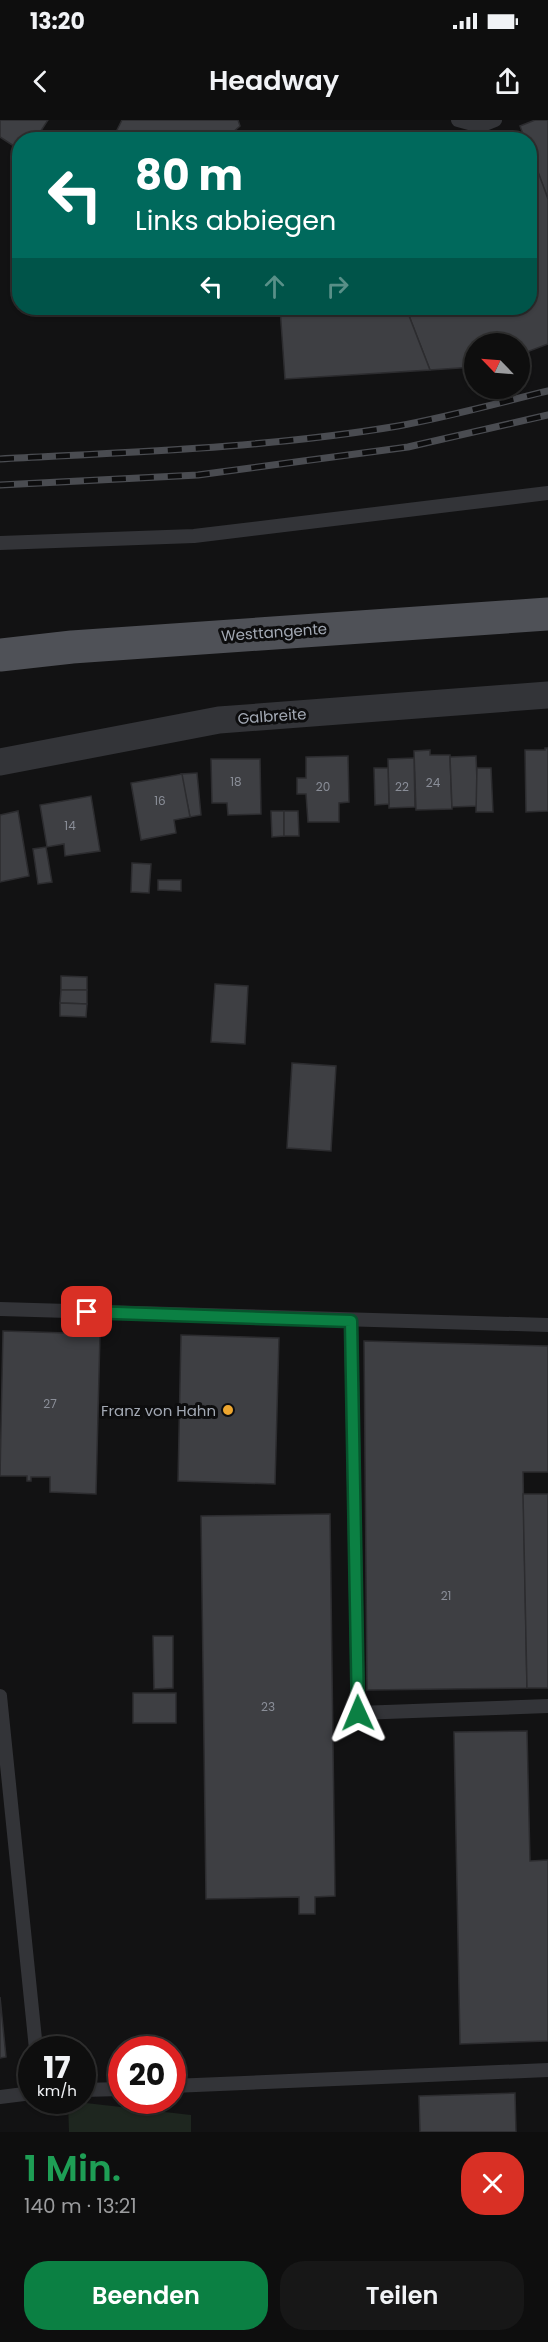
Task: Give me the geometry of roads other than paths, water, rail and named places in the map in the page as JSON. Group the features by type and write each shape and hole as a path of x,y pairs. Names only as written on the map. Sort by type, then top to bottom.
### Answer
{"main road":[{"name":"Westtangente","path":"0,655 118,643 548,614"}],"street":[{"name":"Galbreite","path":"0,762 219,720 548,695"}],"lane":[{"path":"458,120 480,126 495,120"},
{"path":"0,543 194,536 548,493"},
{"path":"0,1309 548,1325"},
{"path":"351,1321 358,1713 548,1706"},
{"path":"0,1696 35,2036"},
{"path":"186,2085 548,2070"},
{"path":"0,2097 18,2095"}],"railway":[{"path":"0,459 200,448 349,433 436,418 548,391"},
{"path":"0,485 198,475 408,447 548,415"}],"place":[{"name":"Franz von Hahn","path":"228,1410"}]}
